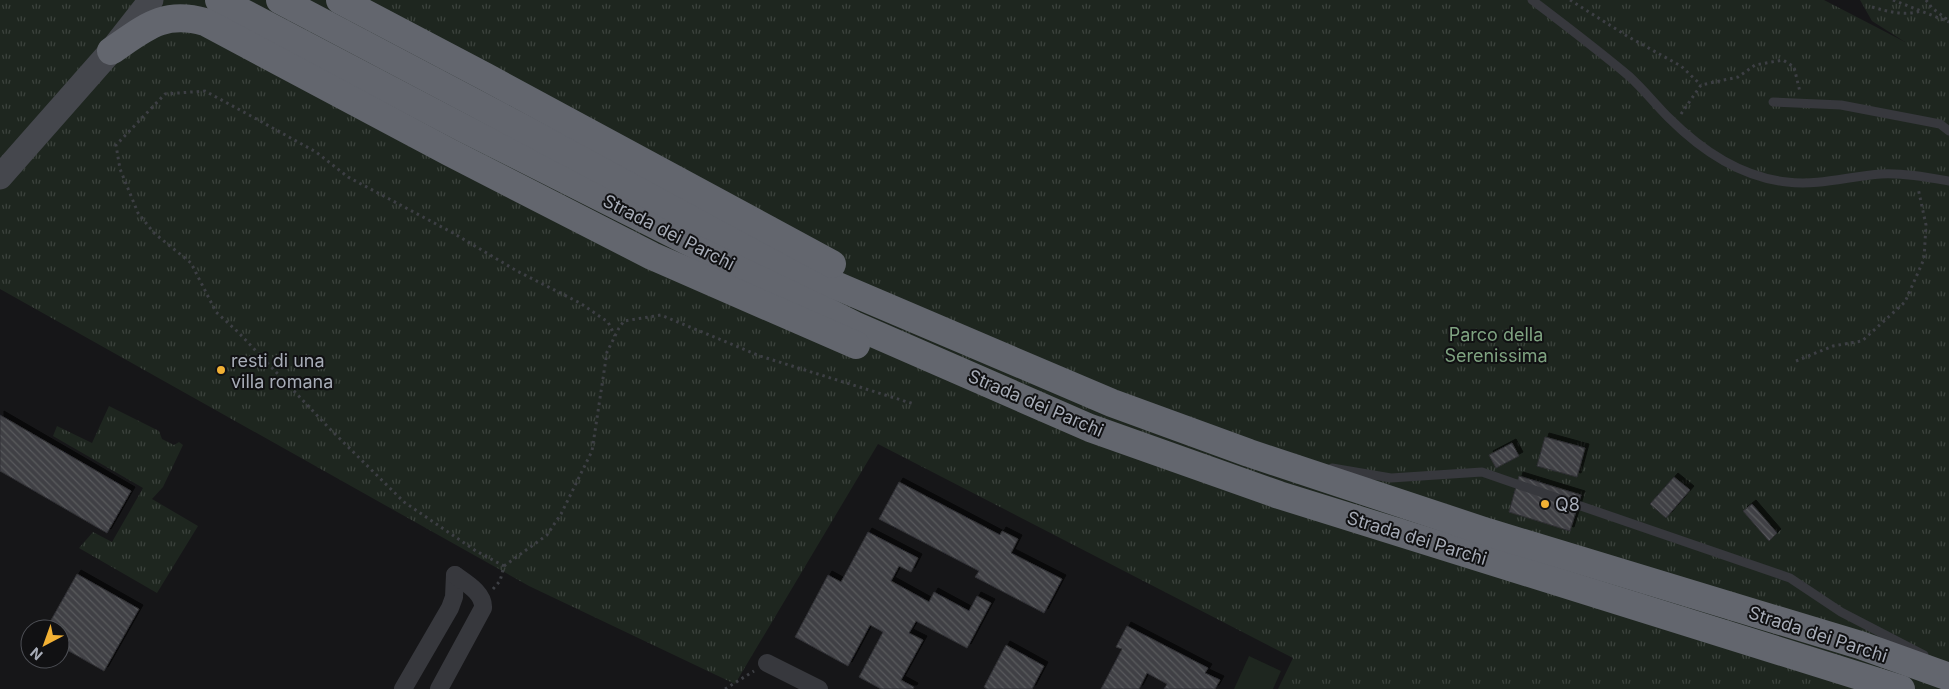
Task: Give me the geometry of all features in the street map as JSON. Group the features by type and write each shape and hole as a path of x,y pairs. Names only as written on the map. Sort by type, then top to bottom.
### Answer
{"highway":[{"name":"Strada dei Parchi","path":"218,0 465,129 854,325 1090,428 1279,495 1901,689"},
{"name":"Strada dei Parchi","path":"280,0 676,209 835,285 1112,403 1249,454 1496,535 1860,645 1943,667"},
{"path":"340,0 686,184 984,348"},
{"path":"111,51 142,30 163,20 173,17 190,17 205,22 449,152 652,256 846,341 970,392 1090,428"}],"main road":[{"path":"0,177 111,51 151,0"}],"street":[{"path":"403,689 450,608 454,597 455,575 475,590 483,601 482,612 439,689"},
{"path":"767,663 818,689"}],"lane":[{"path":"1532,0 1581,36 1631,79 1674,123 1716,157 1736,168 1760,177 1788,182 1818,183 1881,174 1915,175 1949,181"},
{"path":"1773,102 1842,105 1940,124 1949,131"},
{"path":"1249,454 1391,478 1482,472 1790,578 1842,612 1943,667"}],"path":[{"path":"1570,0 1627,36 1681,66 1701,85"},
{"path":"1893,0 1949,21"},
{"path":"1926,0 1932,8 1949,21"},
{"path":"1872,7 1895,14 1909,14 1921,11"},
{"path":"1674,123 1701,85 1738,77 1755,65 1783,60 1794,67 1802,103"},
{"path":"504,566 476,551 404,502 329,428 238,332 216,312 192,263 154,234 138,213 120,169 116,145 166,94 205,91 316,152 348,177 453,233 517,271 580,303 608,322 615,336"},
{"path":"1796,361 1833,346 1862,341 1905,302 1924,260 1926,225 1915,175"},
{"path":"483,601 500,581 504,566 547,535 561,514 592,451 607,352 624,321 661,315 760,356 914,404"},
{"path":"725,689 767,663"}],"green space":[{"name":"Parco della Serenissima","path":"0,0 1824,0 1905,42 1872,21 1860,0 1949,0 1949,689 1278,689 1293,658 878,444 735,684 529,586 0,289"},
{"path":"109,406 159,431 162,439 174,445 179,442 183,445 163,487 152,499 198,526 157,593 79,548 93,532 112,542 143,488 53,436 57,426 92,443"},
{"path":"1249,656 1281,671 1273,689 1234,689"}],"building":[{"path":"0,415 131,491 107,533 0,471"},
{"path":"1545,437 1585,448 1577,477 1537,466"},
{"path":"1512,443 1519,456 1496,468 1489,455"},
{"name":"Q8","path":"1519,476 1581,495 1570,531 1509,512"},
{"path":"1674,477 1690,490 1666,518 1650,504"},
{"path":"899,482 1000,535 1002,531 1018,539 1011,553 1062,579 1044,613 975,577 979,571 879,519"},
{"path":"1752,504 1777,533 1769,541 1743,511"},
{"path":"868,532 918,558 911,572 899,566 891,581 929,602 934,592 969,611 977,596 991,603 967,648 916,621 909,633 923,640 901,680 914,687 913,689 881,689 859,677 883,632 870,625 848,666 795,637 828,575 841,582"},
{"path":"77,574 139,609 104,671 70,652 70,619 52,619"},
{"path":"1127,626 1208,668 1205,673 1220,680 1215,689 1164,689 1167,684 1147,673 1139,689 1101,689 1122,649 1116,647"},
{"path":"1006,645 1044,666 1032,689 987,689 984,687"}],"place":[{"name":"resti di una villa romana","path":"221,370"},
{"name":"Q8","path":"1545,504"}]}
